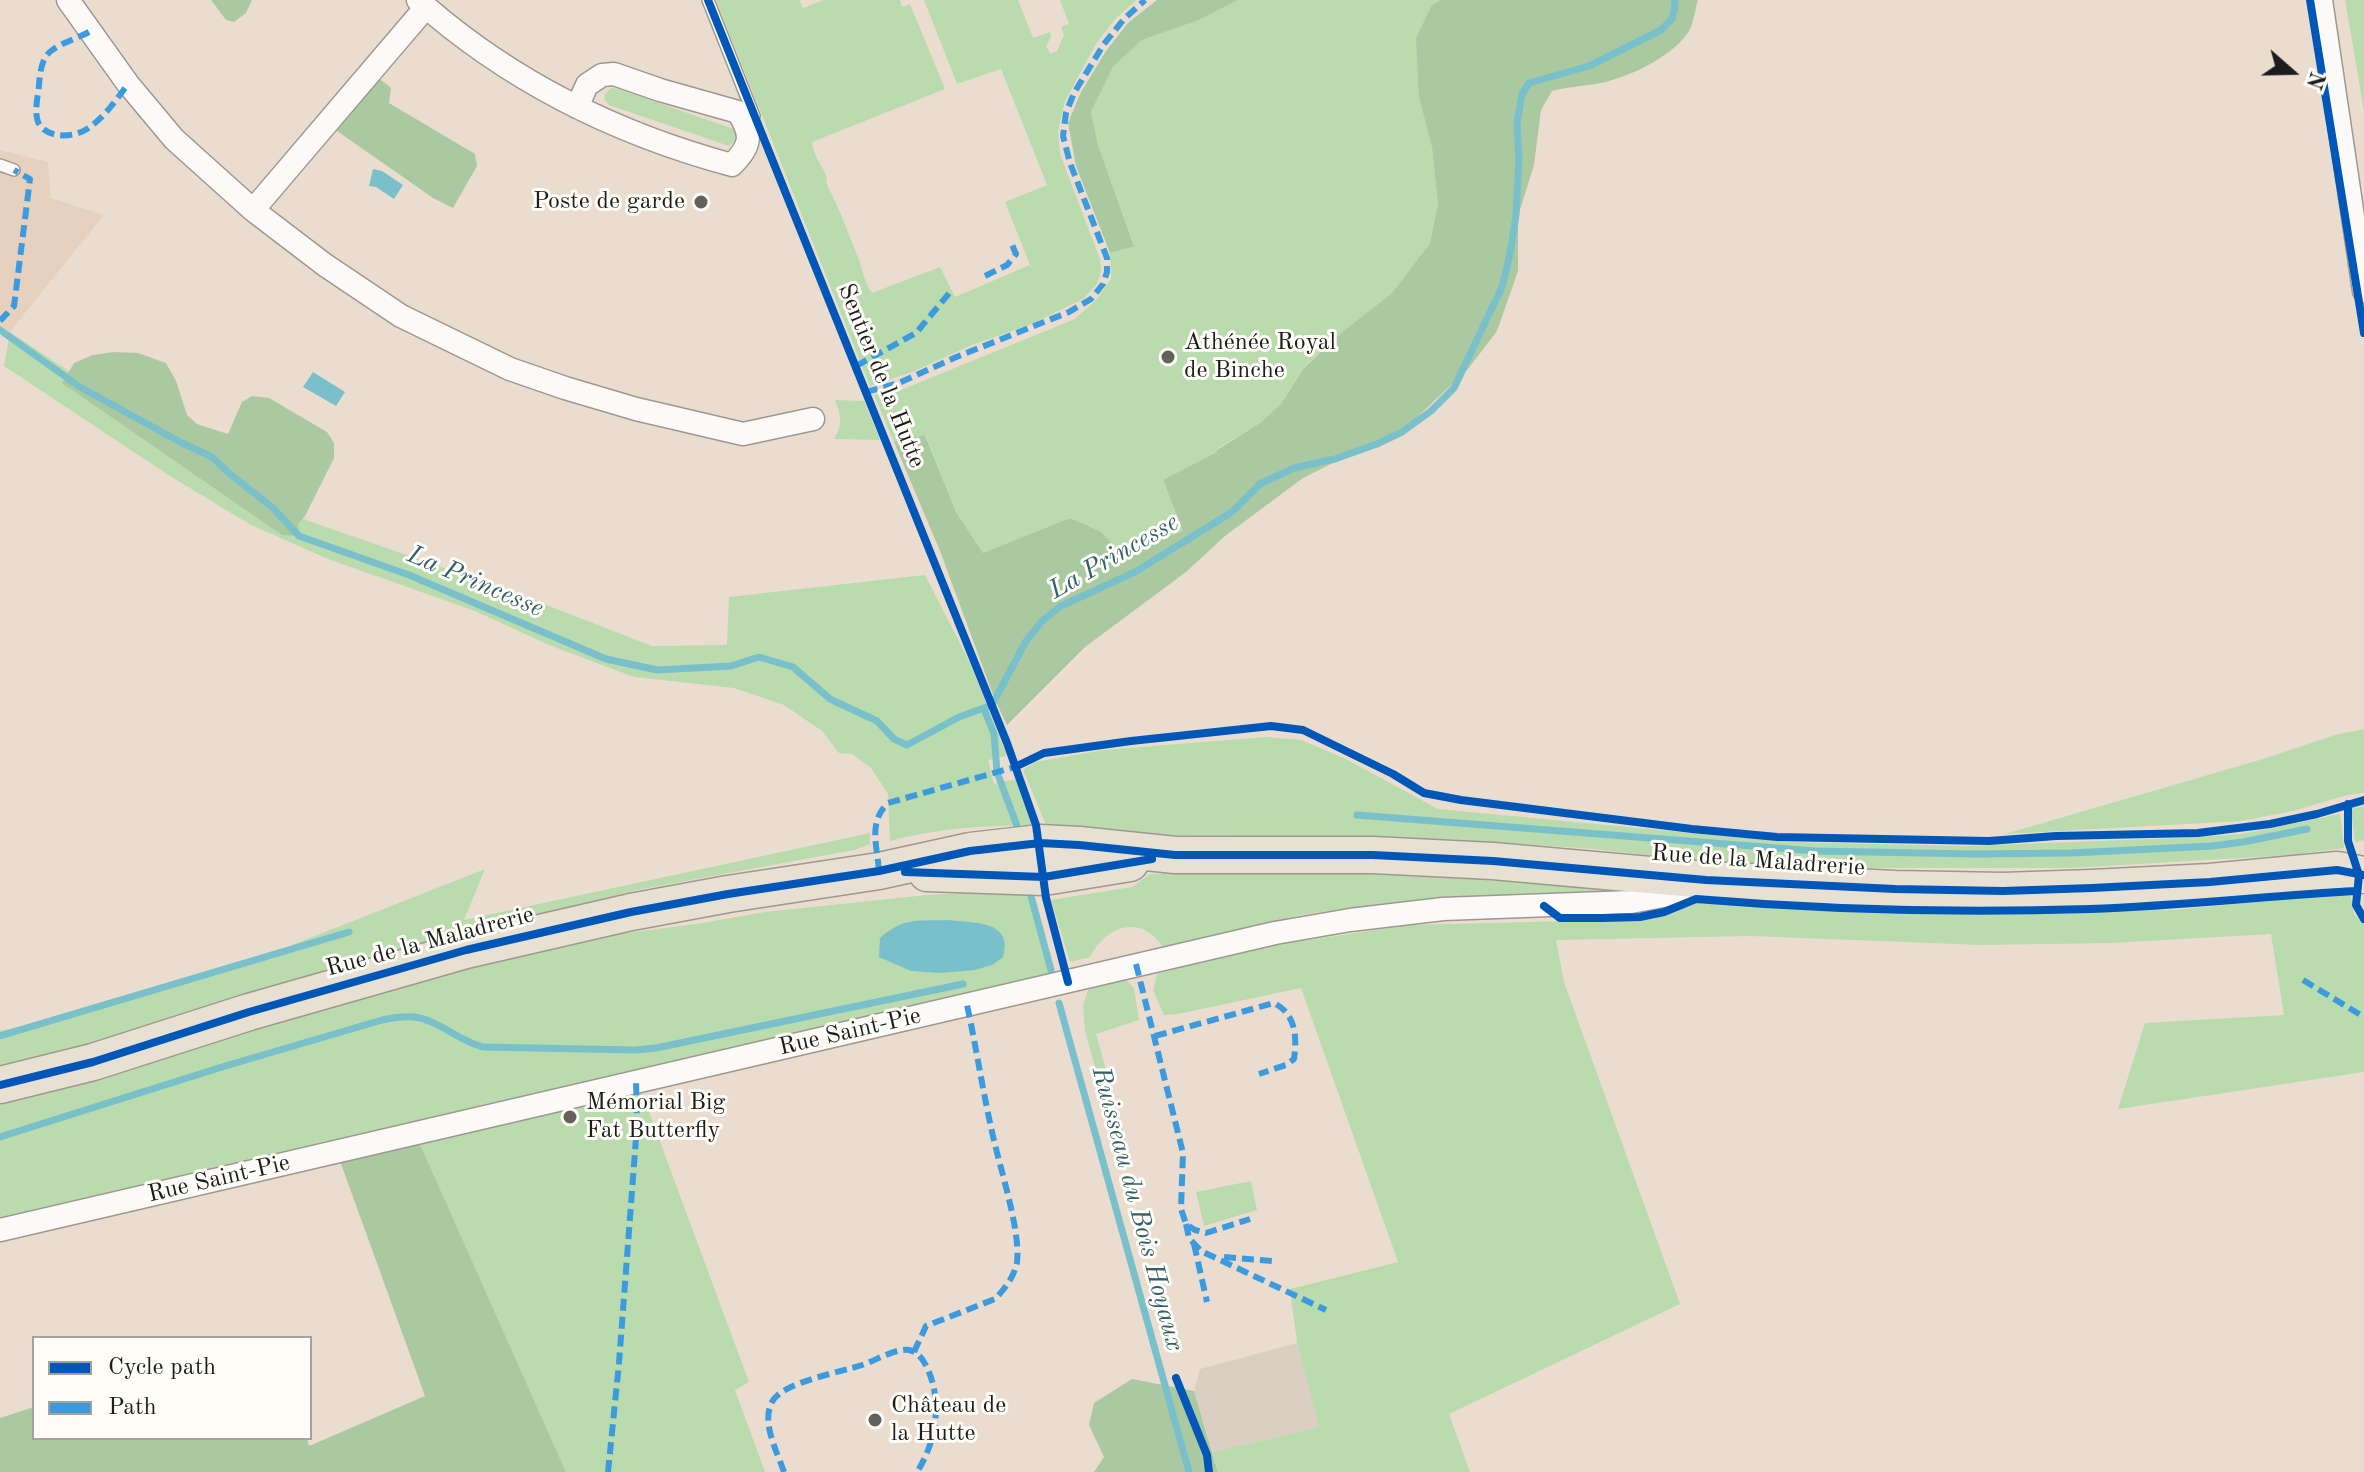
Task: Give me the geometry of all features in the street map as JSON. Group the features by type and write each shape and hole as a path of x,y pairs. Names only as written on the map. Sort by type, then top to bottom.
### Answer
{"main road":[{"name":"Rue de la Maladrerie","path":"0,1085 93,1062 249,1012 466,950 631,912 879,871 970,851 1040,843 1175,855 1373,855 1493,861 1706,880 1895,889 2003,891 2210,882 2355,868"}],"street":[{"path":"68,0 128,84 174,139 253,210 325,265 401,316 510,369 636,409 743,434 813,419"},
{"path":"2321,0 2364,291"},
{"path":"253,210 422,4 508,68 577,107 658,143 732,165 744,152 749,140 746,125 738,112 614,74 602,75 587,85 577,107"},
{"name":"Rue Saint-Pie","path":"0,1230 1275,933 1443,909 1631,902 1669,895 1706,880"}],"lane":[{"path":"708,0 754,116"},
{"path":"0,165 14,170"}],"shaded area":[{"path":"0,150 48,162 51,198 104,215 10,332 0,331"},
{"path":"1297,1343 1319,1427 1213,1452 1194,1391 1200,1369"}],"green space":[{"path":"211,0 252,0 246,13 234,22 226,20"},
{"path":"716,0 799,0 803,8 824,0 900,0 902,7 910,4 945,89 812,142 872,293 940,267 955,297 1030,265 1005,202 1047,185 1001,69 957,84 924,0 1018,0 1033,38 1050,32 1046,46 1050,54 1057,51 1064,35 1061,27 1069,24 1060,0 1137,0 1116,18 1097,42 1065,101 1058,131 1060,154 1100,259 1101,271 1097,284 1083,299 1029,325 870,386"},
{"path":"1157,0 1238,0 1199,20 1142,40 1113,67 1091,112 1098,145 1134,246 1110,253 1076,166 1068,123 1081,92 1106,51 1128,23"},
{"path":"1238,0 1440,0 1432,5 1419,97 1432,148 1438,204 1430,243 1392,293 1303,368 1281,404 1260,423 1217,449 1218,452 1163,480 1183,531 1121,553 1100,531 1070,518 983,553 956,512 926,436 894,442 874,395 896,392 1075,319 1097,299 1111,279 1110,253 1134,245 1098,145 1091,112 1113,67 1142,40 1199,20"},
{"path":"1440,0 1698,0 1689,31 1674,48 1653,62 1609,81 1552,91 1541,110 1534,165 1518,216 1518,271 1497,331 1468,369 1410,424 1303,478 1225,536 1186,572 1085,647 1007,725 894,442 925,435 956,512 983,553 1070,518 1100,531 1121,553 1183,531 1163,480 1217,452 1260,423 1281,404 1303,369 1342,332 1392,293 1430,243 1438,204 1432,148 1419,97 1416,38 1432,5"},
{"path":"2345,0 2364,0 2364,111"},
{"path":"371,72 391,88 389,103 475,154 477,166 453,208 433,198 327,124"},
{"path":"611,88 731,128 737,131 739,138 729,146 609,105 604,99"},
{"path":"10,332 241,486 303,519 513,592 652,646 727,645 729,597 925,575 970,663 1007,756 988,760 994,784 1016,779 1032,825 960,828 890,841 888,794 871,768 852,754 839,753 822,731 784,705 734,688 634,677 549,645 475,611 328,559 251,525 170,476 4,366"},
{"path":"138,353 166,363 176,381 187,415 197,424 228,434 242,402 252,396 269,398 327,432 334,443 334,458 298,524 299,536 282,535 62,383 74,363 93,355"},
{"path":"835,400 864,401 880,440 834,439 840,420"},
{"path":"2364,729 2364,793 2241,821 2005,834 2335,735"},
{"path":"1266,737 1301,740 1344,758 1438,809 1787,842 1965,846 2242,834 2340,814 2344,848 2291,855 2071,868 1842,868 1698,861 1594,849 1463,840 1108,836 1049,832 1023,770 1035,762 1104,750"},
{"path":"2364,806 2364,840 2355,842 2351,809"},
{"path":"870,833 870,844 854,850 637,890 311,975 83,1046 0,1067 0,1031 287,947 485,869 464,920"},
{"path":"1298,871 1425,875 1641,892 1379,904 1300,915 1203,942 1162,946 1144,930 1124,928 1105,938 1090,957 1070,962 1051,900 1132,887 1150,874"},
{"path":"1031,889 1050,977 150,1183 0,1221 0,1105 408,983 522,953 626,933 765,912 927,895"},
{"path":"2350,893 2354,914 2364,924 2364,1072 2118,1109 2145,1023 2284,1015 2271,934 2112,943 1981,945 1750,936 1556,940 1564,982 1680,1304 1449,1414 1470,1472 1218,1472 1213,1452 1319,1427 1297,1343 1290,1289 1398,1262 1301,988 1164,1015 1153,990 1157,974 1282,944 1409,925 1653,919 1704,901 1853,911 2173,910"},
{"path":"1125,979 1134,988 1139,1020 1096,1034 1132,1164 1123,1168 1085,1031 1083,1005 1088,990 1101,983"},
{"path":"642,1093 749,1382 735,1390 765,1472 566,1472 420,1144"},
{"path":"420,1144 566,1472 0,1472 0,1418 32,1408 32,1440 308,1440 309,1446 425,1396 340,1161"},
{"path":"1251,1181 1257,1210 1204,1226 1196,1192"},
{"path":"1132,1379 1194,1391 1218,1472 1094,1472 1104,1457 1089,1425 1094,1403"}],"water":[{"path":"373,169 382,171 403,185 394,199 369,186"},
{"path":"313,372 345,392 336,406 303,387"},
{"path":"948,920 979,923 997,930 1003,936 1005,945 1003,957 992,965 975,970 941,973 911,971 879,957 880,938 896,926"}],"waterway":[{"name":"La Princesse","path":"0,330 80,387 212,457 272,507 299,536 409,575 606,659 657,670 731,666 759,657 793,667 830,699 877,721 894,739 907,745 959,717 992,705 1026,641 1043,620 1061,606 1135,572 1232,512 1260,484 1294,468 1335,459 1377,444 1402,432 1431,411 1454,388 1502,287 1516,215 1517,123 1522,94 1529,83 1589,66 1661,30 1672,19 1674,0"},
{"path":"984,709 994,734 997,772 1017,826"},
{"path":"1357,815 1815,851 1974,854 2212,846 2307,829"},
{"name":"Ruisseau du Bois Hoyaux","path":"1031,896 1051,970"},
{"path":"0,1036 349,932"},
{"path":"0,1137 222,1067 394,1018 423,1019 483,1047 635,1050 963,984"},
{"name":"Ruisseau du Bois Hoyaux","path":"1059,1003 1189,1472"}],"marked path":[{"path":"866,392 899,383 1069,312 1091,299 1103,284 1107,258 1070,163 1063,136 1066,113 1074,93 1104,44 1124,19 1145,0"},
{"path":"89,32 55,48 45,58 36,108 42,128 60,135 81,132 104,114 128,84"},
{"path":"0,321 14,306 30,179 14,170"},
{"path":"985,276 1007,265 1016,254 1010,240"},
{"path":"856,366 916,333 951,291"},
{"path":"879,871 876,826 888,803 1015,767"},
{"path":"1136,964 1183,1153 1181,1209 1186,1224 1206,1233 1250,1219"},
{"path":"2303,980 2364,1017"},
{"path":"1155,1036 1274,1003 1291,1020 1294,1059 1259,1074"},
{"path":"914,1352 926,1326 995,1299 1009,1282 1017,1262 1016,1232 967,1005"},
{"path":"608,1472 637,1125 636,1080"},
{"path":"1186,1224 1189,1238 1201,1251 1326,1310"},
{"path":"1194,1244 1207,1302"},
{"path":"1224,1257 1272,1261"},
{"path":"784,1472 768,1419 772,1402 778,1395 800,1383 903,1350 916,1353 924,1361 935,1397 933,1436 917,1472"}],"cycle path":[{"name":"Sentier de la Hutte","path":"708,0 1007,743 1036,825 1046,898 1068,982"},
{"path":"2310,0 2364,333"},
{"path":"1015,767 1044,753 1271,726 1303,730 1393,774 1424,793 1692,829 1777,837 1989,841 2056,836 2198,833 2270,824 2364,800"},
{"path":"2348,804 2348,841 2359,875 2356,905 2364,919"},
{"path":"0,1085 93,1062 249,1012 466,950 631,912 879,871 970,851 1040,843 1175,855 1373,855 1493,861 1706,880 1895,889 2003,891 2092,888 2210,882 2337,870 2364,875"},
{"path":"905,872 1044,877 1152,859"},
{"path":"1544,906 1560,918 1640,917 1664,912 1696,899 1844,908 2041,910 2157,906 2356,891"},
{"path":"1176,1378 1207,1455 1209,1472"}],"place":[{"name":"Poste de garde","path":"701,202"},
{"name":"Athénée Royal de Binche","path":"1168,357"},
{"name":"Mémorial Big Fat Butterfly","path":"570,1117"},
{"name":"Château de la Hutte","path":"875,1420"}]}
